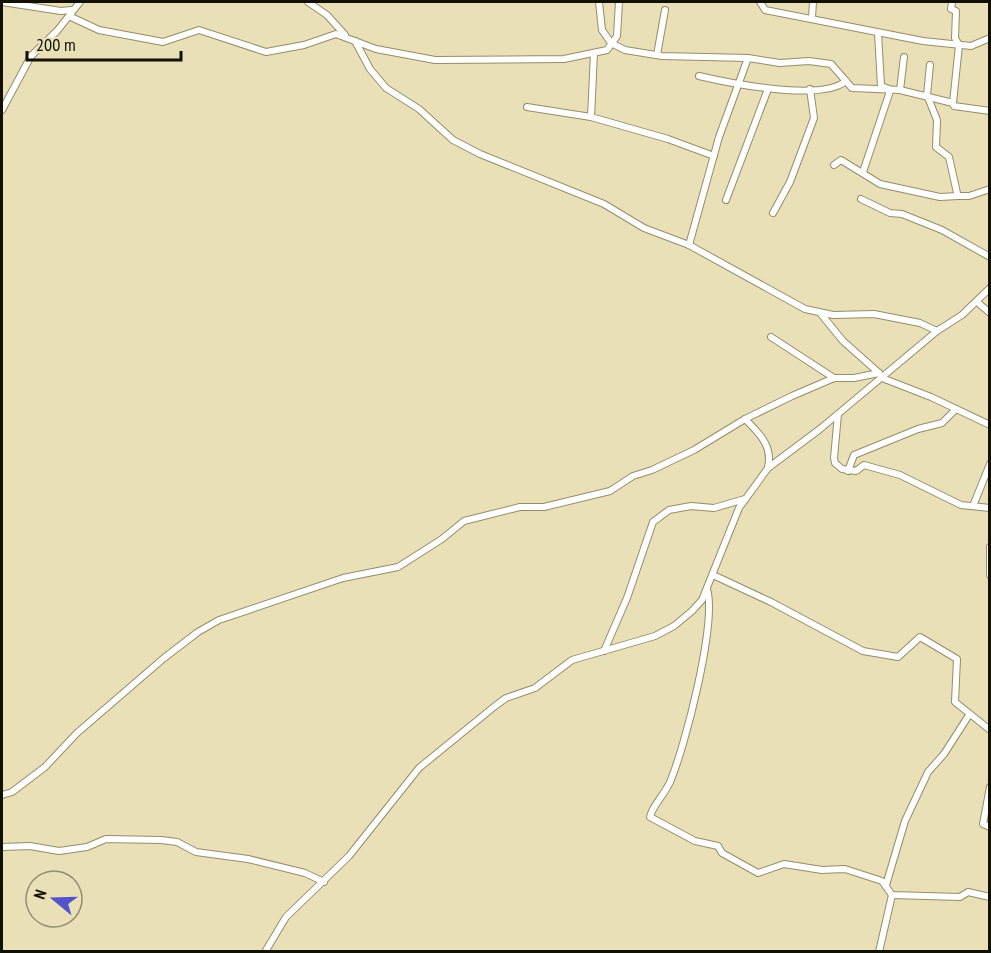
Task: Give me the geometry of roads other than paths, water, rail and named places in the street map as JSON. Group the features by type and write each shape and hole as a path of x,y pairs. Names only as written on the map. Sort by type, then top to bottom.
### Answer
{"street":[{"path":"2,2 61,12 71,10"},
{"path":"2,110 31,56 57,31 71,10 80,2"},
{"path":"308,2 327,15 345,35"},
{"path":"599,2 602,30 611,43 636,53 748,58 780,63 809,61 831,64 852,88 900,90 927,94 953,103 954,106 990,111"},
{"path":"71,10 71,17 113,34 164,42 199,30 266,52 304,45 334,34 345,35 376,49 435,60 564,60 607,50 617,36 619,2"},
{"path":"760,2 765,10 812,17 878,33 971,46 990,38"},
{"path":"812,17 813,2"},
{"path":"952,2 951,9 956,11 955,38 959,45 953,103"},
{"path":"657,55 665,10"},
{"path":"878,33 880,86 891,91"},
{"path":"355,40 370,69 386,88 419,109 453,140 480,154 604,204 644,228 689,244 805,309 820,314 873,314 920,323 937,331"},
{"path":"591,117 594,53"},
{"path":"900,90 904,57"},
{"path":"689,244 731,99 739,85 748,58"},
{"path":"930,65 927,94 937,120 934,136 937,150 949,158 958,196"},
{"path":"699,76 768,89 810,89 846,81"},
{"path":"726,200 768,89"},
{"path":"773,213 790,182 814,118 810,89"},
{"path":"863,172 891,91"},
{"path":"527,107 591,117 668,139 714,156"},
{"path":"834,165 841,160 880,184 940,197 969,196 990,189"},
{"path":"861,199 890,213 902,214 942,230 990,257"},
{"path":"265,951 286,917 349,856 419,768 506,698 535,687 572,660 655,636 674,626 699,604 745,499 768,468 838,414 937,331 977,302 990,288"},
{"path":"977,302 990,314"},
{"path":"820,314 843,341 881,376 990,425"},
{"path":"771,338 834,378"},
{"path":"2,795 12,792 45,767 77,733 164,658 198,632 219,620 343,578 398,567 442,539 464,521 520,507 544,507 609,491 633,476 652,471 694,450 745,419 834,378 881,376"},
{"path":"848,471 854,455 918,429 942,423 956,409"},
{"path":"838,414 835,463 848,471 856,471 864,465 900,475 943,498 990,508"},
{"path":"745,419 765,440 770,458 768,468"},
{"path":"854,455 856,471"},
{"path":"973,506 990,464"},
{"path":"604,651 627,598 653,522 669,510 691,506 721,507 745,499"},
{"path":"990,547 990,575"},
{"path":"713,575 771,602 863,651 898,657 920,637 957,659 955,702 990,730"},
{"path":"707,589 710,609 692,719 670,782 650,818 695,842 718,846 722,853 758,873 784,864 822,870 841,868 882,880 892,895 879,951"},
{"path":"886,886 905,821 928,772 944,754 969,715"},
{"path":"990,787 983,824 990,827"},
{"path":"2,847 30,846 59,851 87,847 105,839 161,840 177,842 188,849 205,854 248,859 305,873 324,882"},
{"path":"892,895 960,897 968,892 990,897"}]}
